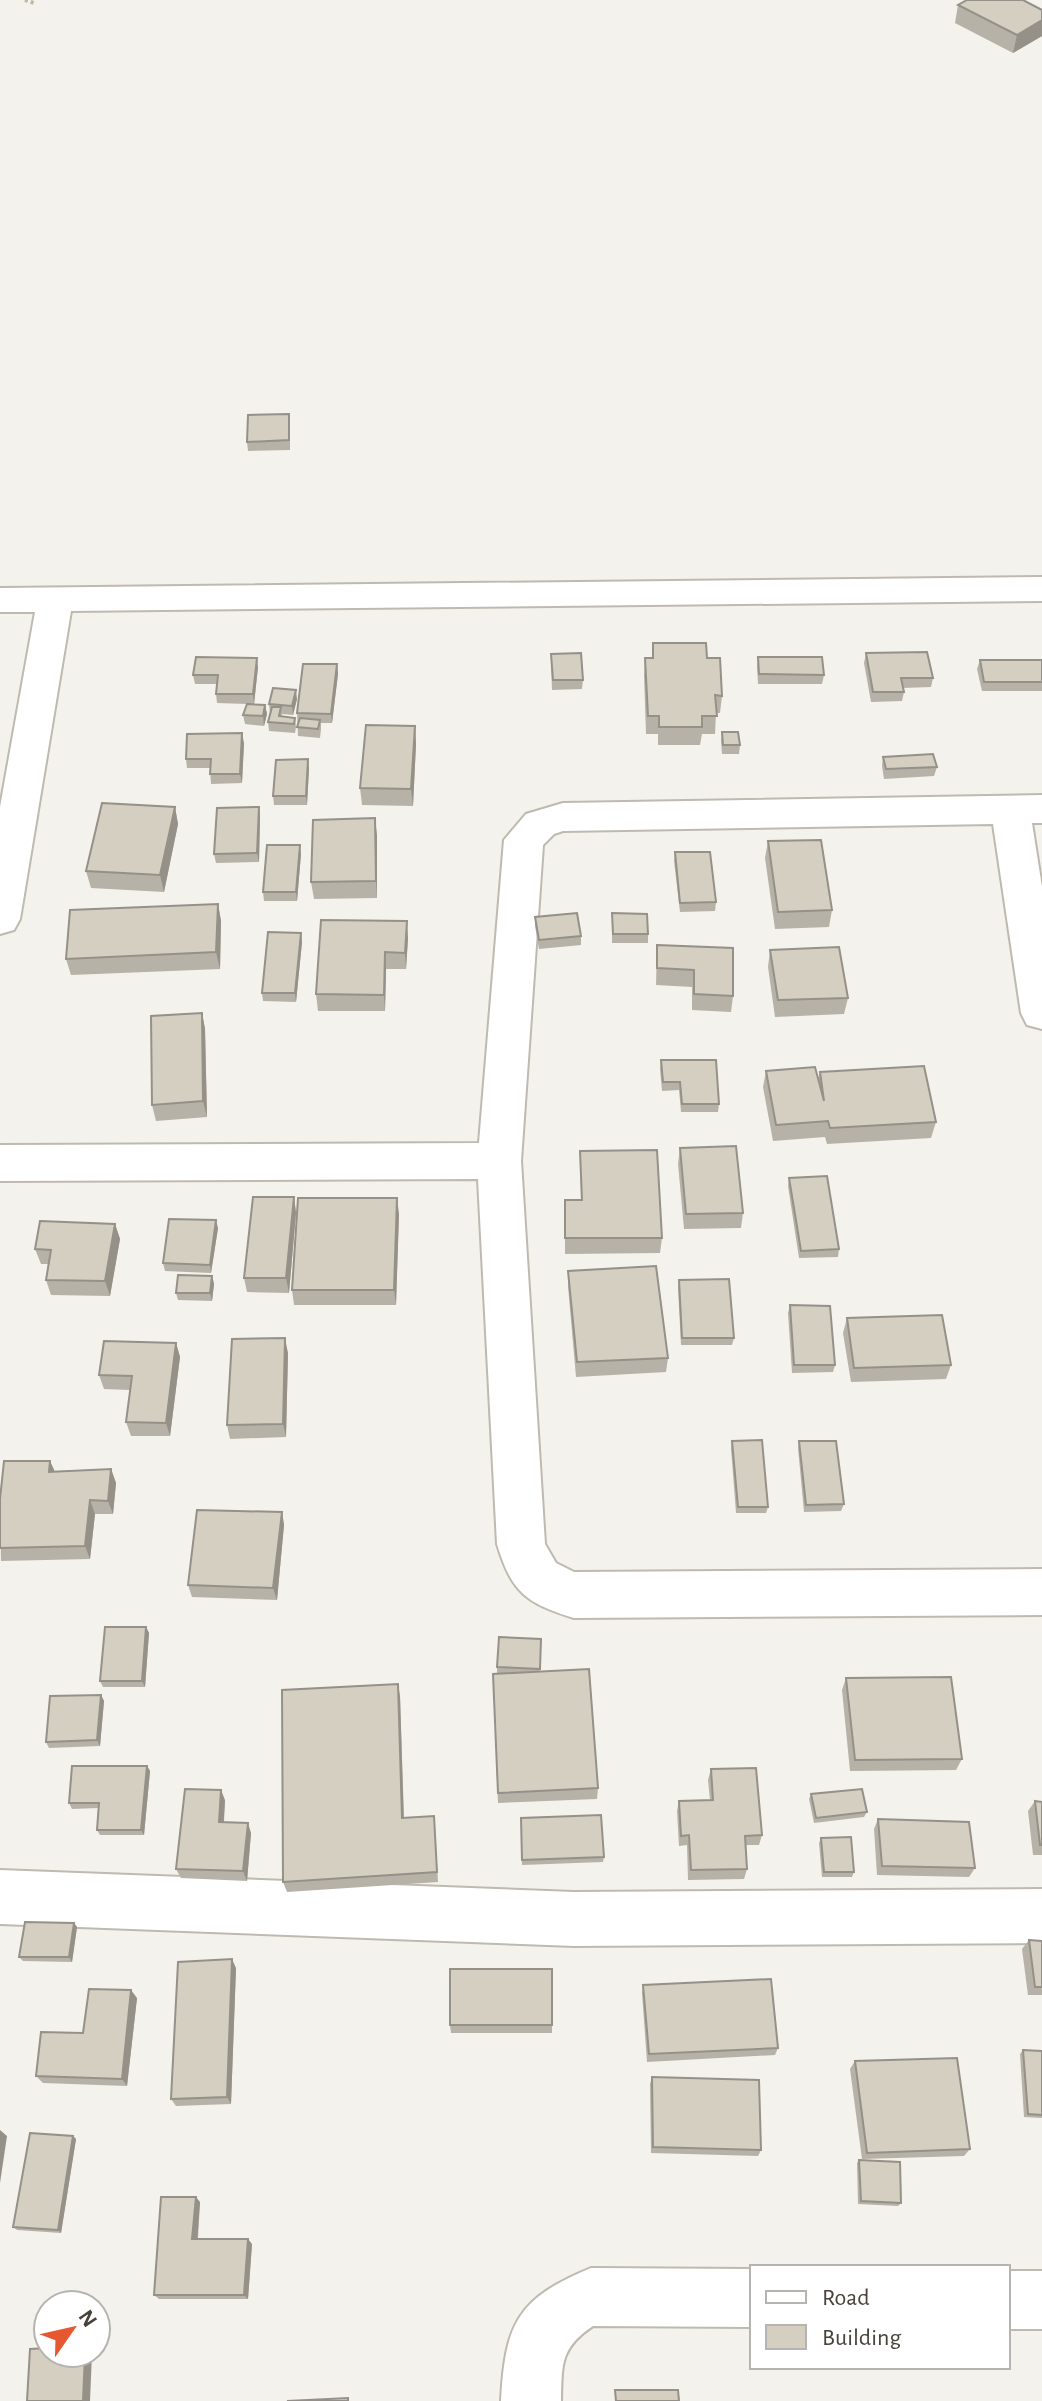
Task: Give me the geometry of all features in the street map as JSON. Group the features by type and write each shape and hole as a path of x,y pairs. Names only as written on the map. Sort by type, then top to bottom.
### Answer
{"street":[{"path":"0,600 1042,589"},
{"path":"0,919 55,599"},
{"path":"1042,1013 1026,810 563,817 540,824 524,840 499,1161 521,1544 527,1566 536,1580 574,1595 1042,1592"},
{"path":"0,1163 499,1161"},
{"path":"0,1897 574,1919 1042,1916"},
{"path":"531,2401 533,2354 541,2333 574,2303 591,2297 750,2298"},
{"path":"1010,2300 1042,2300"}],"path":[{"path":"25,0 34,3"}],"building":[{"path":"967,0 1023,0 1042,10 1042,20 1017,35 958,5"},
{"path":"289,414 289,440 247,442 248,415"},
{"path":"653,643 706,643 707,658 720,658 722,696 715,695 717,716 702,716 702,727 659,727 659,716 648,716 645,658 653,658"},
{"path":"927,652 933,678 901,678 904,692 873,692 866,653"},
{"path":"581,653 583,680 553,680 551,654"},
{"path":"196,657 257,658 253,694 216,694 218,675 193,675"},
{"path":"758,657 822,657 824,675 759,674"},
{"path":"980,660 1042,660 1042,682 984,682"},
{"path":"303,664 337,664 331,714 297,713"},
{"path":"273,688 296,690 292,706 269,704"},
{"path":"247,704 265,705 263,716 243,715"},
{"path":"272,707 281,707 279,716 295,718 294,724 268,722"},
{"path":"300,718 320,720 318,729 297,727"},
{"path":"366,725 415,726 411,789 360,788"},
{"path":"722,732 738,732 740,745 723,745"},
{"path":"242,733 240,774 210,774 211,759 186,759 187,734"},
{"path":"933,754 937,767 886,769 883,757"},
{"path":"308,759 306,796 273,796 276,760"},
{"path":"102,803 175,807 160,875 86,871"},
{"path":"259,807 257,853 214,854 217,808"},
{"path":"375,818 376,881 311,882 313,820"},
{"path":"821,840 832,910 778,912 768,841"},
{"path":"267,845 300,845 296,892 263,892"},
{"path":"675,852 710,852 716,902 680,903"},
{"path":"218,904 216,952 66,959 70,910"},
{"path":"577,913 581,936 539,940 535,917"},
{"path":"612,913 647,914 648,934 613,934"},
{"path":"321,920 407,921 405,953 385,952 384,995 316,994"},
{"path":"268,932 301,933 295,993 262,993"},
{"path":"657,945 733,948 733,996 694,994 694,970 657,968"},
{"path":"839,947 848,998 778,1000 770,950"},
{"path":"202,1013 203,1101 152,1105 151,1016"},
{"path":"661,1060 716,1060 719,1104 682,1104 680,1082 663,1082"},
{"path":"924,1066 936,1122 830,1128 828,1121 776,1125 766,1071 815,1067 824,1101 820,1072"},
{"path":"736,1146 743,1213 686,1214 680,1148"},
{"path":"657,1150 662,1238 565,1238 565,1200 582,1200 580,1151"},
{"path":"827,1176 839,1249 801,1251 789,1178"},
{"path":"253,1197 294,1197 286,1278 244,1278"},
{"path":"298,1198 397,1198 394,1290 292,1290"},
{"path":"169,1219 216,1220 210,1265 163,1263"},
{"path":"40,1221 115,1224 105,1281 46,1280 51,1250 35,1249"},
{"path":"656,1266 668,1358 577,1362 568,1271"},
{"path":"178,1275 212,1276 210,1293 176,1293"},
{"path":"729,1279 734,1338 682,1338 679,1280"},
{"path":"790,1305 830,1306 835,1365 794,1365"},
{"path":"942,1315 951,1365 854,1368 847,1318"},
{"path":"285,1338 283,1424 227,1425 232,1339"},
{"path":"104,1341 176,1343 166,1423 126,1422 132,1376 99,1375"},
{"path":"762,1440 768,1507 738,1507 732,1441"},
{"path":"799,1441 836,1441 844,1504 806,1505"},
{"path":"4,1461 50,1461 49,1472 111,1469 108,1501 90,1500 85,1546 0,1548"},
{"path":"197,1510 282,1512 273,1588 188,1585"},
{"path":"105,1627 146,1627 142,1681 100,1681"},
{"path":"499,1637 541,1639 540,1669 497,1667"},
{"path":"589,1669 598,1788 498,1793 493,1674"},
{"path":"951,1677 962,1759 855,1760 846,1678"},
{"path":"398,1684 402,1818 434,1816 437,1872 283,1882 282,1690"},
{"path":"101,1695 97,1740 46,1742 50,1696"},
{"path":"72,1766 147,1766 141,1830 97,1830 99,1803 69,1803"},
{"path":"756,1768 762,1835 745,1836 747,1869 691,1870 689,1835 681,1836 679,1801 713,1800 711,1769"},
{"path":"185,1789 221,1790 219,1822 248,1823 243,1871 176,1869"},
{"path":"862,1789 867,1812 816,1818 811,1794"},
{"path":"1035,1801 1042,1802 1042,1845 1040,1845"},
{"path":"601,1815 604,1857 522,1860 521,1818"},
{"path":"878,1819 969,1822 975,1868 882,1866"},
{"path":"851,1837 854,1872 824,1872 821,1838"},
{"path":"25,1922 74,1923 69,1957 19,1957"},
{"path":"1029,1940 1042,1941 1042,1987 1035,1987"},
{"path":"232,1959 227,2097 171,2099 178,1962"},
{"path":"450,1969 552,1969 552,2025 450,2025"},
{"path":"771,1979 778,2048 649,2054 643,1985"},
{"path":"89,1989 131,1990 122,2079 36,2076 41,2032 83,2033"},
{"path":"1023,2050 1042,2051 1042,2115 1028,2114"},
{"path":"957,2058 970,2149 867,2153 855,2061"},
{"path":"652,2077 759,2080 761,2150 653,2147"},
{"path":"30,2133 73,2136 58,2230 13,2227"},
{"path":"859,2160 900,2162 901,2203 861,2201"},
{"path":"161,2197 196,2197 192,2239 248,2239 244,2295 154,2295"},
{"path":"30,2349 32,2369 84,2369 83,2401 27,2401"},
{"path":"615,2390 678,2390 679,2401 616,2401"},
{"path":"348,2398 348,2401 287,2401"}]}
